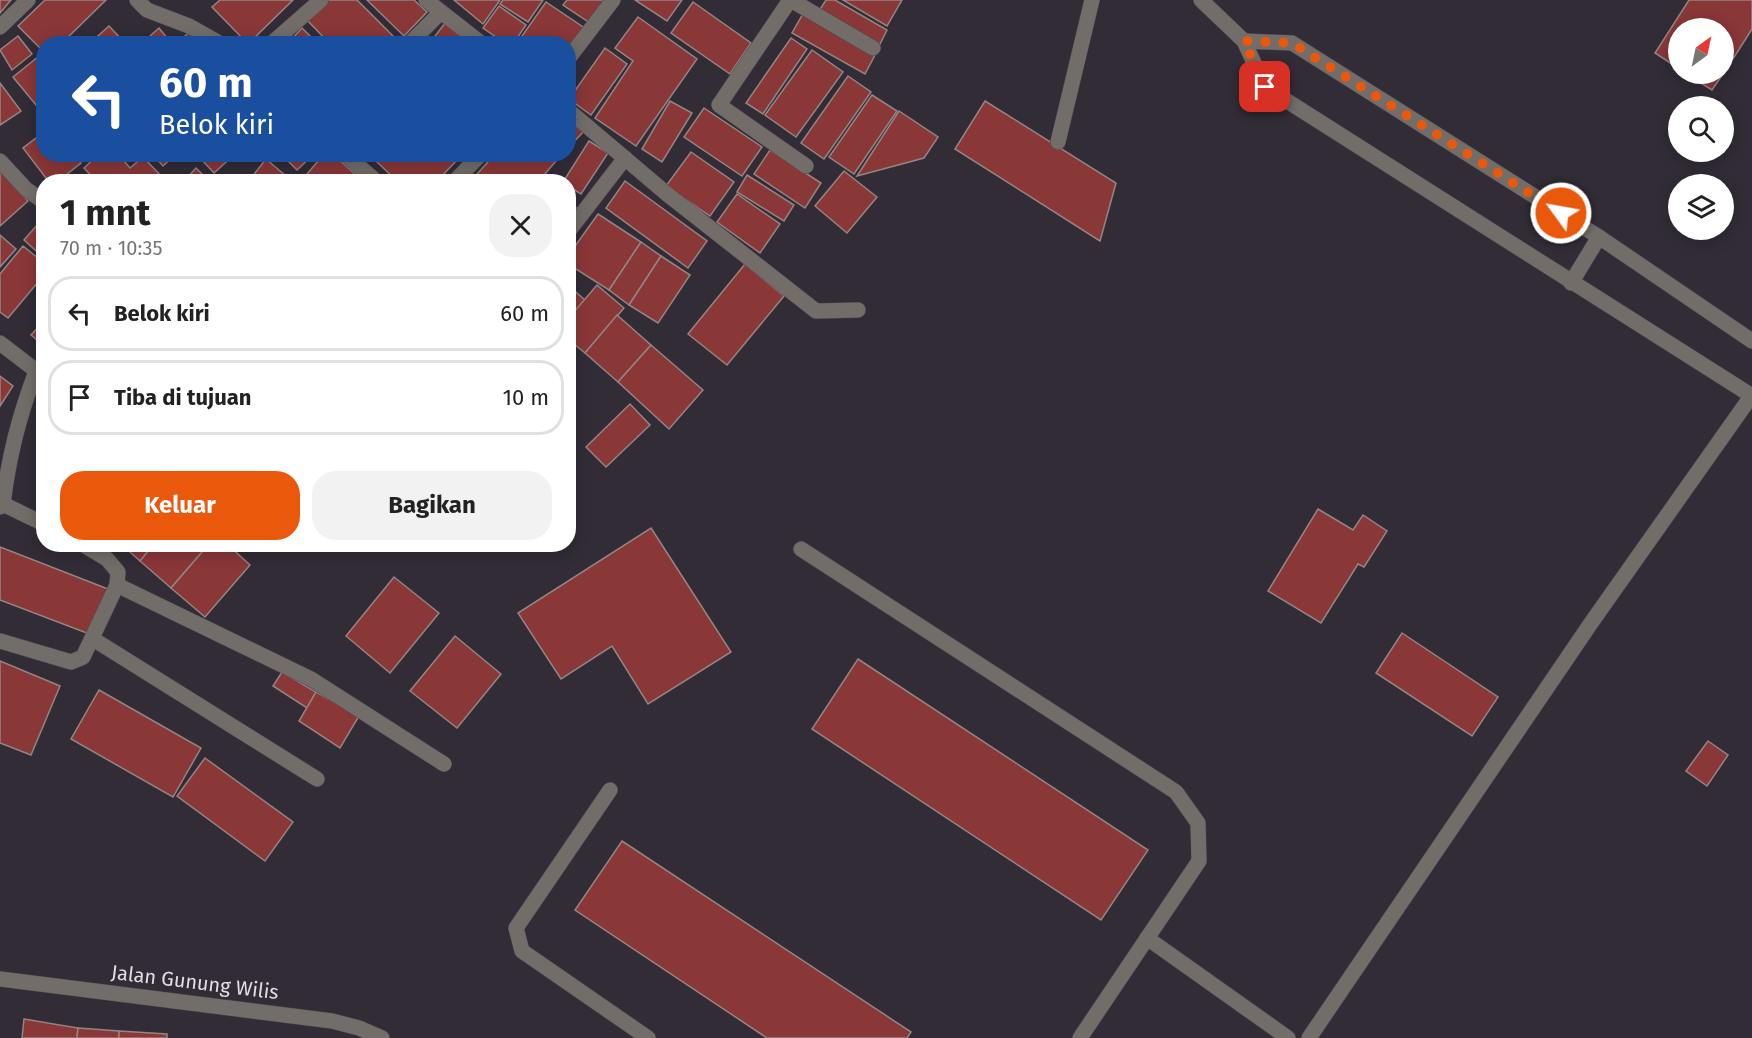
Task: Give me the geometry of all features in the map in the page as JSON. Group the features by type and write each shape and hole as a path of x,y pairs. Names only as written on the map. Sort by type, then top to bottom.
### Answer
{"street":[{"path":"0,27 28,0"},
{"path":"137,0 147,10 189,26 207,36"},
{"path":"280,36 321,0"},
{"path":"426,0 471,36"},
{"path":"576,49 613,0"},
{"path":"806,166 719,105 790,0 873,48"},
{"path":"1058,142 1092,0"},
{"path":"1201,0 1244,41 1265,87 1571,284 1752,396 1591,623 1309,1038"},
{"path":"417,36 440,13"},
{"path":"1244,41 1292,43 1599,237 1752,341"},
{"path":"576,117 816,311 858,310"},
{"path":"576,221 626,158"},
{"path":"0,161 26,189 36,196"},
{"path":"354,162 368,174"},
{"path":"462,174 473,162"},
{"path":"1571,284 1599,237"},
{"path":"0,343 36,371"},
{"path":"36,382 16,425 8,460 2,505 36,520"},
{"path":"801,549 1176,792 1198,824 1198,861 1080,1038"},
{"path":"0,641 71,663 83,657 117,585 118,572 107,559 95,552"},
{"path":"117,585 311,679 444,764"},
{"path":"93,639 317,778"},
{"path":"610,790 516,928 522,951 648,1038"},
{"path":"1147,938 1288,1038"},
{"name":"Jalan Gunung Wilis","path":"0,979 332,1021 359,1028 382,1038"}],"building":[{"path":"0,0 11,0 0,13"},
{"path":"45,0 106,0 69,36 36,36 36,44 18,26"},
{"path":"220,0 293,0 256,36 240,36 212,7"},
{"path":"328,0 357,0 393,36 322,36 307,20"},
{"path":"367,0 414,0 427,12 404,36"},
{"path":"454,0 500,0 483,24"},
{"path":"503,0 543,0 528,22 500,4"},
{"path":"567,0 605,0 590,23 563,5"},
{"path":"635,0 682,0 667,21"},
{"path":"826,0 835,0 887,30 878,48 817,14"},
{"path":"843,0 902,0 887,26"},
{"path":"1689,0 1752,0 1752,29 1734,57 1734,18 1677,18"},
{"path":"546,2 586,29 576,43 576,36 522,36"},
{"path":"693,2 751,43 730,74 671,33"},
{"path":"499,6 526,25 518,36 494,36 483,28"},
{"path":"804,12 876,53 865,74 792,33"},
{"path":"638,17 697,59 636,146 595,118 633,61 615,48"},
{"path":"445,23 461,36 435,36"},
{"path":"109,26 118,36 98,36"},
{"path":"159,28 166,36 150,36"},
{"path":"302,28 310,36 294,36"},
{"path":"191,30 197,36 185,36"},
{"path":"1668,33 1668,61 1655,53"},
{"path":"18,36 32,54 12,70 0,50"},
{"path":"791,38 807,49 763,114 746,103"},
{"path":"605,48 627,64 591,115 576,104 576,89"},
{"path":"812,50 843,72 796,137 765,115"},
{"path":"36,58 36,105 13,77"},
{"path":"848,76 871,92 824,159 801,143"},
{"path":"0,83 21,111 0,125"},
{"path":"1702,84 1716,84 1712,90"},
{"path":"872,95 897,111 854,174 829,157"},
{"path":"670,101 692,113 662,162 642,149"},
{"path":"985,101 1116,183 1100,241 955,149"},
{"path":"704,108 762,147 742,176 684,137"},
{"path":"899,111 938,137 924,158 857,176"},
{"path":"576,124 584,131 576,140"},
{"path":"36,138 36,162 81,163 67,174 43,174 23,148"},
{"path":"589,141 608,153 581,194 576,191 576,174 568,174"},
{"path":"770,150 821,183 805,208 754,174"},
{"path":"691,152 734,182 710,216 666,186"},
{"path":"90,162 125,162 130,168 137,162 148,162 159,174 90,174 84,168"},
{"path":"204,162 226,162 214,173"},
{"path":"264,162 270,162 284,174 254,174"},
{"path":"289,162 306,162 297,170"},
{"path":"317,162 342,162 355,174 307,174"},
{"path":"377,162 455,162 444,174 390,174"},
{"path":"488,162 555,162 545,174 477,174"},
{"path":"196,168 202,174 190,174"},
{"path":"0,169 28,201 0,226"},
{"path":"844,171 877,197 847,233 815,206"},
{"path":"747,175 794,205 784,221 737,192"},
{"path":"625,181 707,241 688,268 606,208"},
{"path":"737,194 780,224 760,253 717,222"},
{"path":"598,214 641,242 609,290 576,269 576,245"},
{"path":"36,226 36,251 24,240"},
{"path":"0,235 16,249 0,267"},
{"path":"641,242 661,256 629,305 609,290"},
{"path":"23,246 36,257 36,285 8,318 0,312 0,274"},
{"path":"661,256 690,275 658,323 629,305"},
{"path":"745,264 784,296 727,365 688,334"},
{"path":"597,285 624,308 585,353 576,346 576,310"},
{"path":"576,292 585,300 576,310"},
{"path":"617,315 651,345 618,382 585,353"},
{"path":"36,330 36,339 31,335"},
{"path":"651,345 703,390 669,429 618,382"},
{"path":"0,376 13,386 0,406"},
{"path":"630,404 650,425 606,467 586,447"},
{"path":"1318,509 1353,530 1363,515 1387,531 1364,567 1358,564 1321,623 1268,591"},
{"path":"651,528 731,652 648,704 612,646 561,679 518,613"},
{"path":"0,547 108,589 92,635 0,600"},
{"path":"130,552 147,552 140,561"},
{"path":"147,552 202,552 171,588 140,561"},
{"path":"202,552 236,552 250,565 205,617 171,588"},
{"path":"394,577 439,613 390,673 346,636"},
{"path":"1402,633 1498,697 1472,736 1376,673"},
{"path":"455,636 501,674 457,728 410,691"},
{"path":"858,659 1148,850 1101,920 812,729"},
{"path":"0,661 60,686 31,755 0,743"},
{"path":"282,672 316,692 307,708 273,686"},
{"path":"99,690 201,748 173,797 71,739"},
{"path":"316,692 359,716 340,748 299,721"},
{"path":"1708,741 1728,755 1707,786 1686,771"},
{"path":"205,758 293,822 265,861 177,796"},
{"path":"622,841 911,1032 907,1038 767,1038 575,910"},
{"path":"24,1019 78,1028 77,1038 22,1038"},
{"path":"78,1028 119,1031 119,1038 77,1038"},
{"path":"119,1031 167,1034 167,1038 119,1038"}],"route":[{"path":"1265,87 1244,41 1292,43 1561,213"}]}
